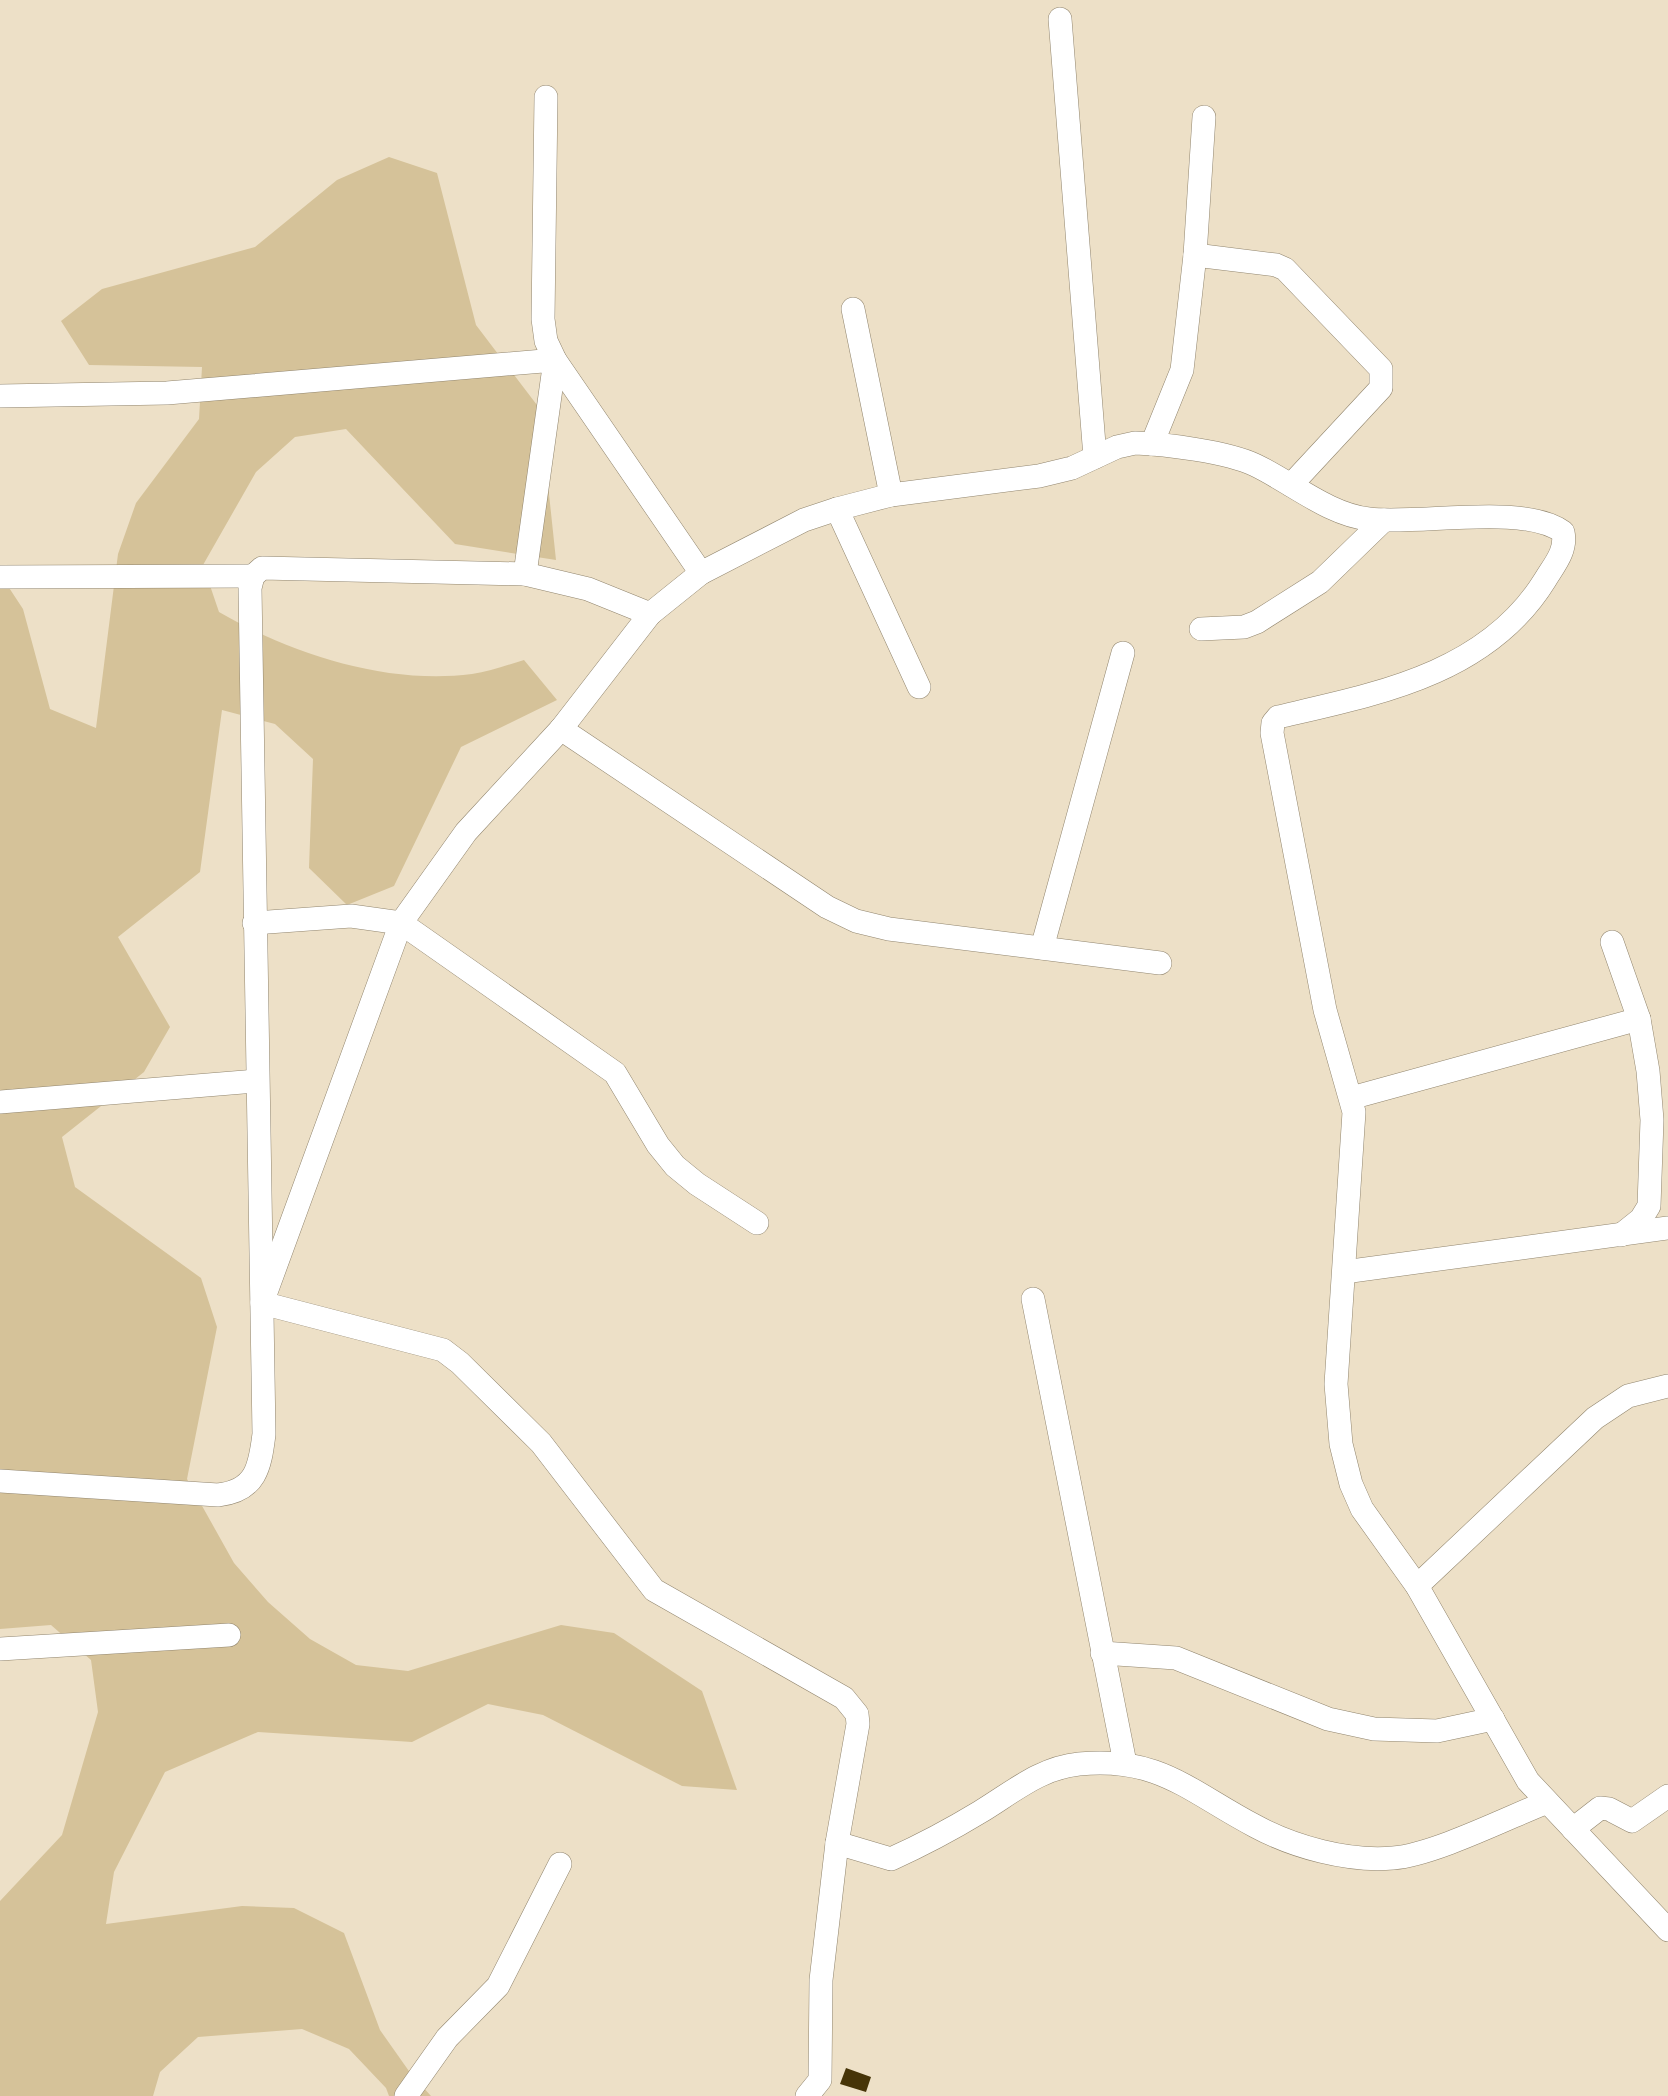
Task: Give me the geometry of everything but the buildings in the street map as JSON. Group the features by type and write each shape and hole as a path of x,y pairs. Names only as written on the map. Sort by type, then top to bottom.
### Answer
{"street":[{"path":"1060,19 1095,457"},
{"path":"546,97 546,341 555,360 701,573"},
{"path":"1152,444 1181,370 1195,255 1204,117"},
{"path":"1195,255 1276,265 1285,269 1381,369 1381,388 1291,485"},
{"path":"853,309 891,495"},
{"path":"0,396 167,393 555,360"},
{"path":"525,574 555,360"},
{"path":"262,1303 401,923 466,832 561,729 650,614 701,573 772,536 837,509 891,495 1039,476 1072,468 1117,447 1152,444 1253,463 1343,512 1366,519 1494,518 1540,521 1563,532 1565,541 1562,552 1537,593 1512,624 1471,654 1427,676 1379,694 1278,717 1273,723 1272,733 1325,1010 1351,1098 1354,1124 1336,1384 1341,1444 1351,1484 1362,1510 1417,1586 1528,1782 1668,1930"},
{"path":"837,509 919,687"},
{"path":"1201,629 1244,627 1257,622 1320,582 1384,520"},
{"path":"0,1481 218,1495 235,1493 250,1483 261,1462 264,1434 254,923 250,588 253,576 262,568 525,574 588,589 650,614"},
{"path":"0,577 253,576"},
{"path":"1042,948 1124,653"},
{"path":"561,729 827,907 856,921 889,929 1160,963"},
{"path":"254,923 351,916 401,923 615,1073 658,1145 675,1166 697,1184 757,1223"},
{"path":"1612,942 1639,1019 1653,1120 1649,1206 1641,1219 1621,1235"},
{"path":"1351,1098 1639,1019"},
{"path":"0,1102 257,1081"},
{"path":"1344,1272 1668,1228"},
{"path":"1033,1299 1101,1653 1125,1763"},
{"path":"262,1303 443,1350 460,1363 541,1443 654,1590 844,1698 857,1714 858,1724 837,1843 821,1980 820,2080 807,2096"},
{"path":"1417,1586 1595,1418 1628,1396 1668,1386"},
{"path":"0,1649 229,1636"},
{"path":"1101,1653 1176,1658 1317,1715 1374,1729 1437,1731 1493,1718"},
{"path":"837,1843 891,1859 1052,1769 1125,1763 1144,1766 1181,1782 1256,1827 1276,1835 1331,1853 1371,1859 1397,1858 1434,1847 1547,1802"},
{"path":"1573,1829 1600,1808 1609,1809 1632,1821 1668,1796"},
{"path":"406,2096 447,2038 498,1986 560,1864"}],"shaded area":[{"path":"389,157 437,173 476,325 540,409 556,560 455,544 346,429 295,437 256,472 203,565 219,612 308,653 341,663 406,675 478,673 524,660 557,700 461,747 394,886 347,905 309,868 313,759 275,724 222,710 200,872 118,937 170,1027 144,1072 62,1137 75,1187 201,1278 217,1327 187,1479 234,1563 268,1602 310,1639 356,1665 408,1671 561,1625 614,1633 702,1691 737,1790 682,1786 543,1715 488,1704 412,1742 258,1732 165,1772 114,1872 106,1924 242,1906 294,1908 344,1933 380,2030 411,2074 431,2096 389,2096 386,2088 349,2049 302,2029 198,2037 160,2072 153,2096 0,2096 0,1901 62,1835 98,1712 91,1660 51,1625 0,1629 0,574 23,609 50,709 96,728 118,554 136,503 199,419 202,367 89,365 61,321 102,289 255,247 337,180"}]}
